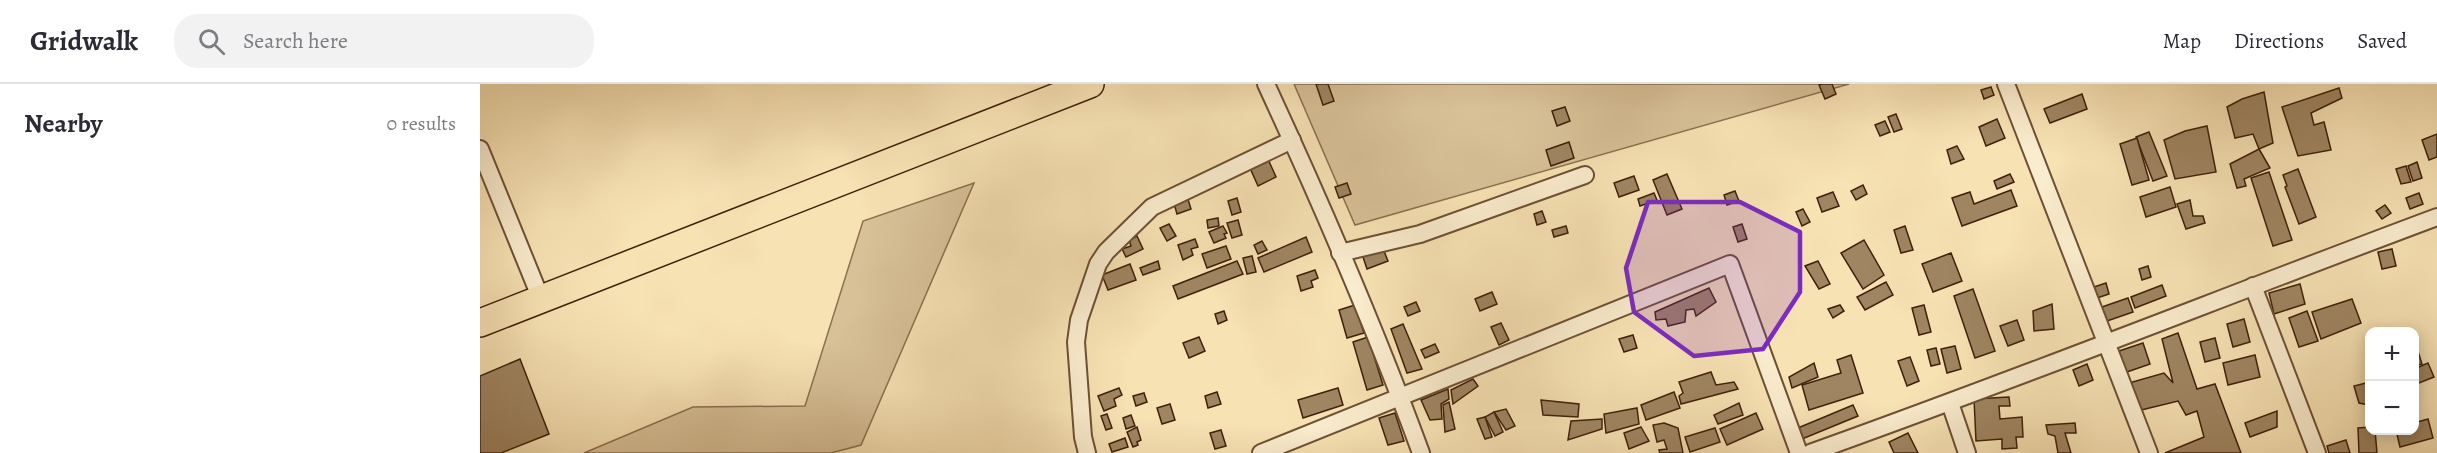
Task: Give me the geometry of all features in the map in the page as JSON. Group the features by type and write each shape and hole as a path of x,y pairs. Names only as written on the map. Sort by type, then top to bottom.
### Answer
{"highway":[{"path":"480,323 1090,84"}],"street":[{"path":"1266,84 1340,253 1421,453"},
{"path":"2006,84 2150,453"},
{"path":"1087,453 1083,437 1076,342 1079,320 1098,264 1106,252 1152,207 1292,140"},
{"path":"480,149 541,299"},
{"path":"1340,253 1420,234 1585,176"},
{"path":"1810,453 1950,403 2437,217"},
{"path":"1261,453 1730,264 1799,453"},
{"path":"2253,286 2317,453"},
{"path":"1950,403 1968,453"}],"highlighted area":[{"path":"1648,202 1740,202 1800,232 1800,292 1763,349 1694,356 1634,312 1626,268"}],"shaded area":[{"path":"1294,84 1849,84 1355,225"},
{"path":"974,183 861,445 831,453 584,453 693,407 805,406 863,221"}],"building":[{"path":"1316,84 1328,84 1334,101 1323,105"},
{"path":"1832,84 1836,94 1825,99 1819,85"},
{"path":"1991,87 1994,95 1984,99 1981,90"},
{"path":"2339,88 2342,98 2311,113 2314,125 2324,122 2331,150 2298,156 2282,107"},
{"path":"2264,92 2273,143 2259,149 2253,134 2235,138 2227,107"},
{"path":"2082,94 2087,109 2050,123 2044,109"},
{"path":"1565,107 1570,121 1557,126 1552,111"},
{"path":"1896,114 1902,129 1894,132 1888,117"},
{"path":"1997,119 2005,138 1986,146 1979,127"},
{"path":"1885,121 1890,132 1880,136 1875,125"},
{"path":"2207,126 2216,172 2175,179 2164,140 2185,131"},
{"path":"2149,132 2167,176 2153,181 2136,137"},
{"path":"2437,134 2437,157 2429,160 2422,140"},
{"path":"2137,138 2149,180 2132,185 2120,144"},
{"path":"1569,142 1574,158 1551,166 1546,150"},
{"path":"1957,146 1964,159 1951,164 1947,150"},
{"path":"2259,149 2270,168 2244,179 2246,186 2237,188 2230,164"},
{"path":"1268,159 1276,177 1258,186 1250,168"},
{"path":"2417,162 2422,178 2413,181 2408,166"},
{"path":"2406,166 2411,182 2401,184 2396,169"},
{"path":"2298,169 2316,217 2299,224 2285,187 2287,186 2283,175"},
{"path":"2269,172 2292,240 2273,246 2251,178"},
{"path":"1667,174 1682,209 1667,215 1653,180"},
{"path":"2010,174 2014,182 1997,189 1994,181"},
{"path":"1634,176 1639,190 1619,197 1614,183"},
{"path":"1347,183 1351,194 1339,198 1335,187"},
{"path":"1863,185 1867,194 1856,200 1851,191"},
{"path":"2170,187 2176,207 2146,217 2140,197"},
{"path":"2011,190 2017,206 1962,226 1952,198 1970,192 1974,204"},
{"path":"1735,191 1739,201 1727,205 1724,195"},
{"path":"1833,192 1839,206 1822,212 1817,198"},
{"path":"1654,193 1657,200 1640,206 1638,199"},
{"path":"2419,193 2423,204 2410,209 2406,198"},
{"path":"1187,196 1191,209 1177,214 1173,200"},
{"path":"1237,198 1241,212 1232,215 1228,201"},
{"path":"2190,200 2193,216 2203,216 2205,223 2186,229 2177,204"},
{"path":"2385,205 2391,213 2382,219 2376,211"},
{"path":"1803,209 1810,222 1802,226 1796,212"},
{"path":"1542,211 1546,222 1537,225 1534,214"},
{"path":"1218,218 1219,226 1208,228 1207,220"},
{"path":"1238,220 1242,235 1232,238 1227,223"},
{"path":"1169,224 1176,236 1167,241 1160,228"},
{"path":"1742,224 1747,239 1738,242 1733,227"},
{"path":"1223,226 1227,233 1224,234 1226,238 1214,243 1209,232"},
{"path":"1566,226 1568,233 1554,237 1552,230"},
{"path":"1905,226 1913,250 1901,253 1894,230"},
{"path":"1137,236 1143,249 1126,257 1122,249 1131,246 1129,240"},
{"path":"1306,237 1312,252 1264,272 1258,258"},
{"path":"1195,239 1198,247 1191,249 1193,255 1183,260 1178,245"},
{"path":"1864,240 1884,275 1863,289 1841,253"},
{"path":"1262,241 1267,250 1258,254 1254,245"},
{"path":"1226,246 1231,259 1207,268 1202,254"},
{"path":"1382,246 1388,261 1367,269 1362,254"},
{"path":"2392,249 2396,266 2382,269 2378,252"},
{"path":"1951,253 1962,281 1933,292 1922,264"},
{"path":"1252,256 1256,272 1247,274 1243,258"},
{"path":"1158,261 1160,269 1143,275 1140,268"},
{"path":"1237,261 1243,274 1178,299 1173,286"},
{"path":"1818,261 1830,284 1819,289 1805,266"},
{"path":"1130,264 1136,280 1108,290 1102,275"},
{"path":"2148,266 2151,277 2142,280 2139,269"},
{"path":"1315,270 1318,278 1311,281 1313,287 1301,291 1297,276"},
{"path":"1886,282 1893,295 1865,310 1857,297"},
{"path":"2106,283 2109,294 2094,299 2091,288"},
{"path":"2300,284 2305,304 2274,314 2269,293"},
{"path":"2162,285 2166,296 2135,308 2131,297"},
{"path":"1709,288 1716,302 1696,316 1694,309 1686,310 1685,322 1668,326 1666,319 1656,320 1655,312"},
{"path":"1973,289 1995,351 1975,358 1954,296"},
{"path":"1492,292 1497,304 1480,311 1475,299"},
{"path":"2128,298 2133,312 2104,322 2099,308"},
{"path":"2352,299 2361,323 2321,339 2312,312"},
{"path":"1416,302 1420,311 1408,316 1404,307"},
{"path":"2052,304 2054,329 2034,331 2033,311"},
{"path":"1355,305 1364,333 1347,338 1339,310"},
{"path":"1840,305 1844,311 1833,318 1828,309"},
{"path":"1924,305 1931,332 1919,335 1912,308"},
{"path":"1224,311 1227,320 1218,324 1215,314"},
{"path":"2307,311 2318,341 2299,347 2289,318"},
{"path":"2244,319 2250,342 2233,347 2227,324"},
{"path":"2017,320 2024,340 2008,346 2000,326"},
{"path":"1501,323 1509,340 1499,345 1491,327"},
{"path":"1403,324 1422,369 1407,373 1391,329"},
{"path":"2178,333 2197,389 2215,384 2241,453 2165,453 2204,437 2197,411 2186,415 2178,401 2137,411 2129,383 2164,373 2173,383 2162,339"},
{"path":"1633,335 1637,348 1624,352 1619,339"},
{"path":"1199,337 1205,351 1189,358 1183,343"},
{"path":"1368,337 1383,385 1367,390 1353,342"},
{"path":"2215,338 2220,358 2205,362 2200,342"},
{"path":"2143,343 2150,364 2124,373 2116,352"},
{"path":"1435,344 1439,352 1425,358 1421,350"},
{"path":"1955,346 1961,369 1947,373 1941,349"},
{"path":"1936,348 1940,364 1931,366 1927,350"},
{"path":"1851,355 1863,393 1809,410 1802,385 1841,373 1837,360"},
{"path":"2255,355 2260,377 2228,385 2223,363"},
{"path":"1910,357 1919,381 1907,386 1898,361"},
{"path":"520,359 549,434 501,453 480,453 480,376"},
{"path":"1814,363 1818,377 1792,388 1789,377"},
{"path":"2428,363 2434,377 2419,383 2419,367"},
{"path":"2087,364 2093,380 2079,386 2073,370"},
{"path":"1711,372 1716,385 1734,382 1738,389 1681,404 1679,396 1683,393 1679,382"},
{"path":"1473,379 1478,386 1453,404 1451,390"},
{"path":"2365,383 2365,404 2359,403 2354,386"},
{"path":"1119,388 1122,395 1114,399 1116,406 1104,411 1098,396"},
{"path":"1338,388 1343,405 1303,418 1298,400"},
{"path":"1448,389 1449,399 1441,404 1442,419 1430,420 1421,400"},
{"path":"1217,392 1221,404 1208,408 1205,396"},
{"path":"1674,392 1680,408 1646,420 1641,405"},
{"path":"1144,393 1147,402 1136,406 1133,396"},
{"path":"2009,397 2010,406 1999,406 2000,419 2022,417 2023,437 2016,437 2017,448 2002,449 2002,439 1976,441 1974,399"},
{"path":"1541,400 1579,404 1578,417 1543,415"},
{"path":"1449,402 1455,429 1445,432 1443,405"},
{"path":"1739,403 1743,415 1718,424 1714,415"},
{"path":"1170,404 1175,420 1162,424 1157,408"},
{"path":"1853,405 1858,416 1802,439 1798,428"},
{"path":"1637,408 1639,424 1606,433 1604,414"},
{"path":"1506,409 1515,426 1506,430 1494,412"},
{"path":"2277,411 2277,427 2250,437 2245,423"},
{"path":"1494,412 1503,432 1495,436 1485,417"},
{"path":"1395,413 1404,441 1388,445 1379,418"},
{"path":"1756,413 1763,429 1727,445 1720,429"},
{"path":"1107,414 1112,428 1106,430 1101,416"},
{"path":"1131,415 1135,426 1126,429 1123,418"},
{"path":"1485,417 1492,437 1485,439 1477,419"},
{"path":"1602,419 1602,429 1568,440 1571,421"},
{"path":"2428,419 2433,438 2400,447 2397,435 2419,435 2419,422"},
{"path":"1664,423 1678,428 1683,453 1660,453 1659,450 1667,449 1664,440 1657,442 1653,425"},
{"path":"2075,423 2076,433 2065,433 2071,453 2058,453 2055,436 2048,434 2046,425"},
{"path":"1137,427 1141,440 1133,447 1127,432"},
{"path":"1641,427 1649,441 1629,449 1624,433"},
{"path":"2365,427 2365,435 2375,435 2377,453 2359,453 2358,428"},
{"path":"1715,428 1720,442 1690,452 1685,437"},
{"path":"1221,430 1226,446 1215,449 1210,433"},
{"path":"1908,433 1918,453 1894,453 1889,442"},
{"path":"1125,438 1128,447 1112,452 1109,444"},
{"path":"2346,440 2350,453 2329,453 2327,446"}]}
